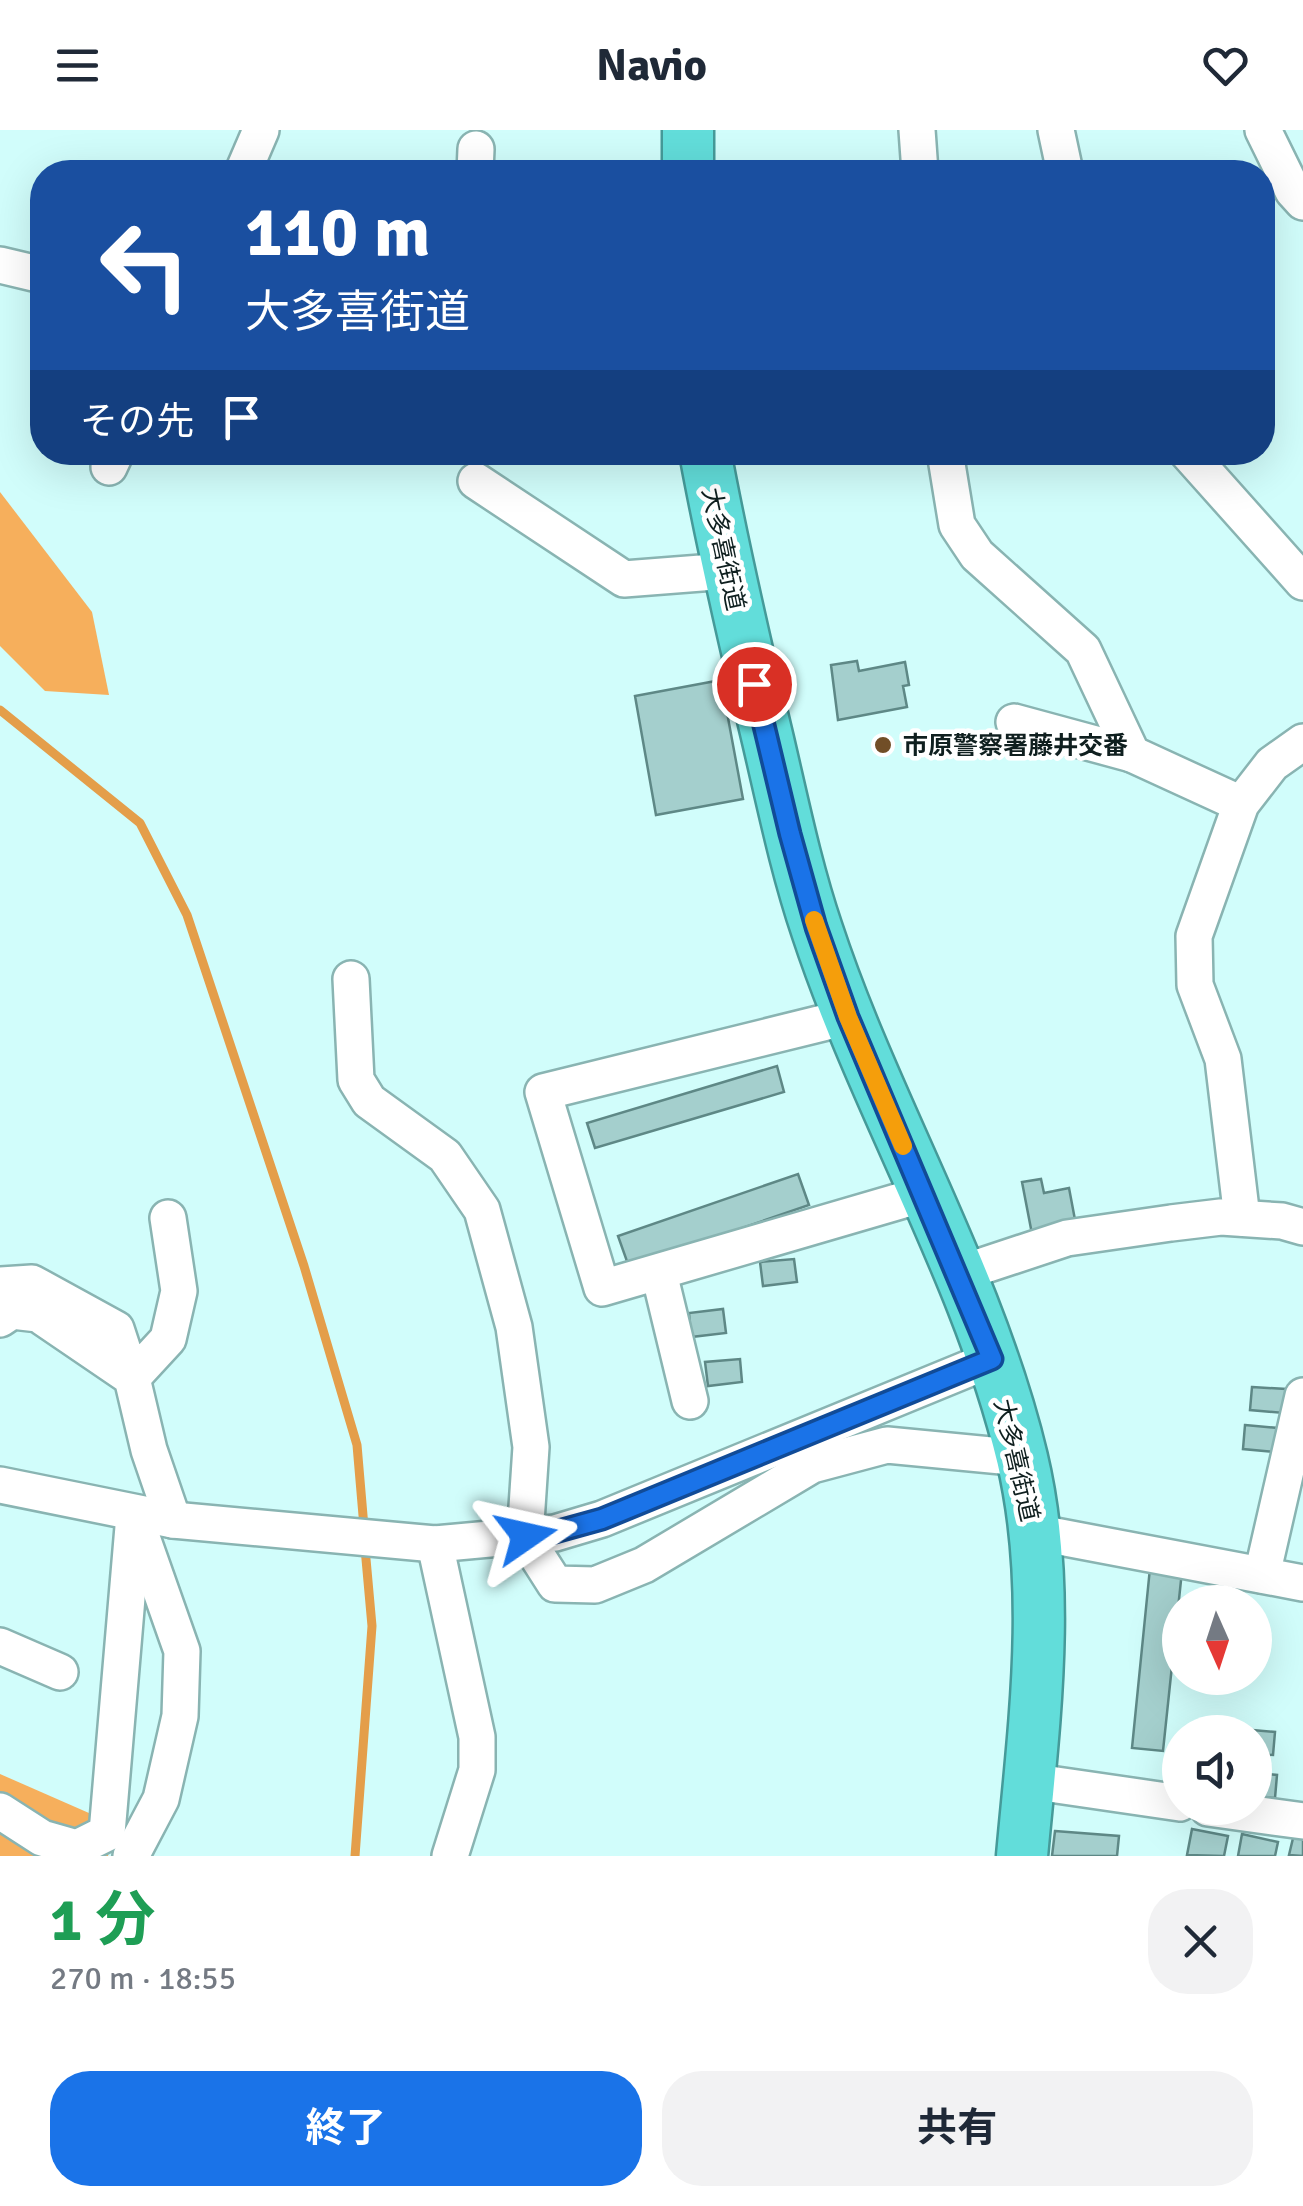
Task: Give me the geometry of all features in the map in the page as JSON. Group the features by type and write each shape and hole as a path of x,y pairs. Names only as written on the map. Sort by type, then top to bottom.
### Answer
{"highway":[{"path":"688,130 688,160"},
{"name":"大多喜街道","path":"707,465 790,834 816,927 848,1017 992,1359 1022,1458 1034,1532 1038,1671 1022,1856"}],"street":[{"path":"248,160 261,130"},
{"path":"918,130 919,160"},
{"path":"1056,130 1063,160"},
{"path":"1263,130 1293,192 1303,202"},
{"path":"0,265 30,273"},
{"path":"948,465 957,525 977,555 1083,650 1132,754"},
{"path":"1199,465 1303,582"},
{"path":"476,482 624,578 728,571"},
{"path":"1014,722 1132,754 1241,804"},
{"path":"1242,1218 1222,1059 1196,985 1194,936 1241,804 1272,764 1303,742"},
{"path":"351,979 356,1080 369,1102 445,1156 482,1210 514,1327 531,1448 526,1536 555,1584 595,1585 644,1565 812,1465 887,1445 1022,1458"},
{"path":"848,1017 544,1092 602,1288 924,1194"},
{"path":"958,1274 1067,1238 1221,1217 1282,1221 1303,1227"},
{"path":"132,1378 168,1339 180,1291 168,1218"},
{"path":"659,1273 690,1402"},
{"path":"0,1285 32,1283 116,1329 172,1520"},
{"path":"0,1319 12,1312 38,1314 132,1378"},
{"path":"0,1485 172,1520 435,1544 526,1536 602,1519 992,1359"},
{"path":"1262,1576 1303,1396"},
{"path":"0,1810 42,1838 78,1848 107,1832 134,1515"},
{"path":"131,1856 161,1799 180,1716 182,1651 134,1515"},
{"path":"1034,1532 1303,1583"},
{"path":"435,1544 478,1737 477,1770 450,1856"},
{"path":"0,1646 60,1672"},
{"path":"1028,1781 1162,1801"},
{"path":"1272,1817 1303,1821"}],"shaded area":[{"path":"0,492 92,612 109,695 45,691 0,646"},
{"path":"0,1774 114,1824 108,1856 0,1856"}],"building":[{"path":"857,661 859,671 905,662 909,685 903,686 907,707 838,720 831,665"},
{"path":"721,680 743,799 656,815 635,696"},
{"path":"777,1066 784,1092 595,1148 587,1123"},
{"path":"798,1174 809,1205 629,1267 618,1236"},
{"path":"1041,1179 1044,1193 1069,1188 1076,1225 1032,1234 1022,1182"},
{"path":"794,1259 797,1282 763,1286 760,1262"},
{"path":"723,1309 726,1333 691,1337 689,1313"},
{"path":"740,1359 742,1382 708,1386 705,1362"},
{"path":"1252,1387 1286,1389 1284,1413 1250,1410"},
{"path":"1245,1425 1278,1428 1276,1452 1243,1449"},
{"path":"1150,1568 1182,1571 1181,1585 1162,1585 1162,1695 1169,1695 1167,1715 1162,1715 1162,1751 1132,1748"},
{"path":"1272,1775 1277,1775 1272,1798"},
{"path":"1192,1829 1228,1836 1224,1856 1187,1855"},
{"path":"1055,1831 1119,1836 1117,1856 1052,1856"},
{"path":"1242,1834 1278,1842 1275,1856 1238,1856"},
{"path":"1294,1834 1303,1836 1303,1856 1289,1855"}],"waterway":[{"path":"0,710 140,823 187,915 304,1266 357,1445 364,1527"},
{"path":"355,1856 372,1626 365,1548"}],"slow traffic":[{"path":"814,920 848,1017 903,1146"}],"place":[{"name":"市原警察署藤井交番","path":"883,745"}],"route":[{"path":"526,1536 602,1519 992,1359 848,1017 816,927 754,684"}]}
